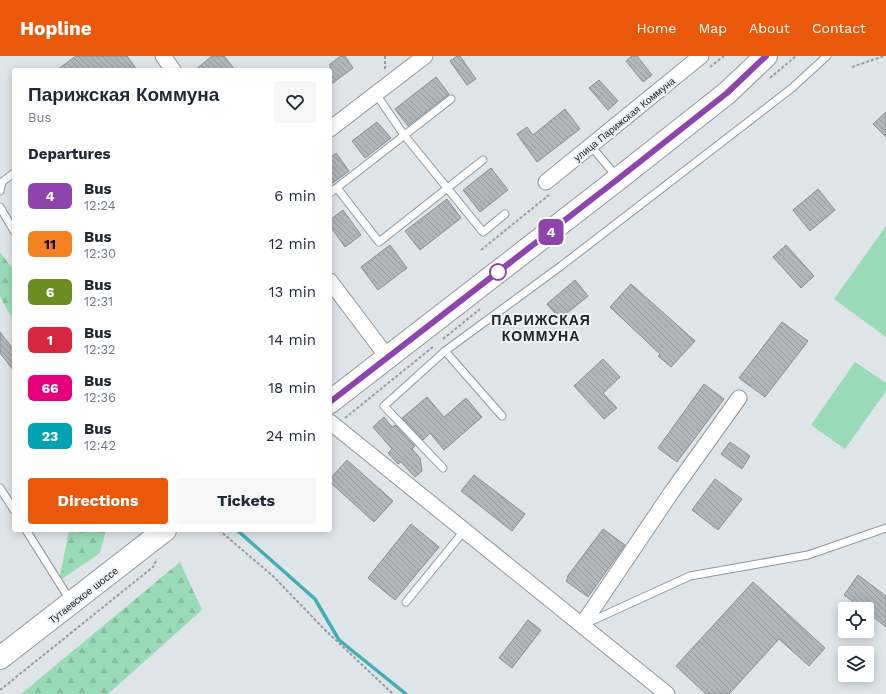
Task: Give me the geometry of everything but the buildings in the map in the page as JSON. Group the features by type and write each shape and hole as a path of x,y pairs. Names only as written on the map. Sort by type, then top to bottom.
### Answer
{"main road":[{"path":"332,400 727,93 766,56"},
{"name":"Тутаевское шоссе","path":"0,658 162,532"}],"street":[{"path":"163,56 172,68"},
{"path":"332,127 425,56"},
{"name":"улица Парижская Коммуна","path":"548,189 591,146 701,56"},
{"path":"332,284 388,358"},
{"path":"582,626 671,493 739,398"},
{"path":"332,424 667,694"}],"lane":[{"path":"443,468 384,406 445,351 560,266 786,93 827,56"},
{"path":"376,94 404,135 483,232 505,214"},
{"path":"332,192 451,99"},
{"path":"591,146 618,179"},
{"path":"337,188 379,242 483,160"},
{"path":"0,191 2,182 12,174"},
{"path":"0,207 12,228"},
{"path":"445,351 502,416"},
{"path":"0,488 12,507"},
{"path":"582,626 690,576 808,556 886,528"},
{"path":"406,602 464,531"},
{"path":"27,532 72,603"}],"path":[{"path":"852,67 884,56"},
{"path":"482,250 548,189"},
{"path":"332,424 481,308"},
{"path":"221,532 273,576 324,629 393,694"},
{"path":"0,690 152,567 160,554"}],"green space":[{"path":"886,226 886,337 834,299"},
{"path":"0,252 12,268 12,318 0,297"},
{"path":"855,362 886,383 886,391 845,449 811,425"},
{"path":"69,532 105,532 100,553 59,581"},
{"path":"180,562 202,610 108,694 21,694"}],"waterway":[{"path":"239,532 315,599 339,640 406,694"}],"bus line":[{"name":"4","path":"332,400 478,287 570,218 727,93 766,56"}],"district":[{"name":"ПАРИЖСКАЯ КОММУНА","path":"541,328"}]}
